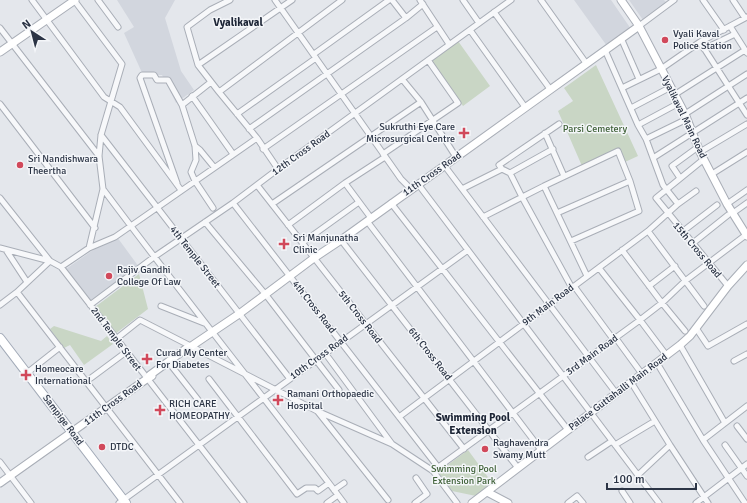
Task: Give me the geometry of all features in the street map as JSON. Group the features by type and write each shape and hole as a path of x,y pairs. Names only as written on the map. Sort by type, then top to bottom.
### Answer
{"main road":[{"name":"Sampige Road","path":"0,338 122,502"}],"street":[{"path":"32,0 104,97 120,107 181,190"},
{"path":"0,52 74,0 122,64 101,135 99,156 103,189 89,248"},
{"path":"98,0 118,27"},
{"path":"230,0 210,10 187,26 198,65 256,138 278,169"},
{"path":"276,0 401,179 411,189"},
{"path":"198,65 292,0"},
{"path":"219,92 342,0"},
{"path":"237,114 391,0 406,18"},
{"path":"463,0 479,23"},
{"name":"12th Cross Road","path":"90,305 154,257 233,203 470,30 494,12 502,2 511,0"},
{"path":"541,0 586,63"},
{"name":"Vyalikaval Main Road","path":"621,0 639,26 671,87 686,117 699,150 727,204 730,214 747,235"},
{"name":"11th Cross Road","path":"0,483 72,433 187,348 239,314 314,258 674,0"},
{"path":"703,0 724,30"},
{"path":"622,88 661,68 700,42 746,18 733,0"},
{"path":"249,129 406,18 421,2 449,44"},
{"path":"494,12 550,89"},
{"path":"674,95 716,67 746,52 730,26"},
{"path":"264,149 437,27"},
{"path":"0,28 99,156"},
{"path":"470,30 526,107"},
{"path":"704,49 735,34"},
{"path":"621,38 640,79"},
{"path":"700,42 747,116"},
{"path":"605,50 638,125 646,139 664,185 678,204"},
{"path":"288,225 458,102 428,60"},
{"path":"646,139 686,117 747,74"},
{"path":"177,183 140,78 142,75 154,75 157,80 168,80 182,105 195,146 196,160 191,172 195,181 213,208"},
{"path":"402,79 421,102 456,157"},
{"path":"182,105 211,82"},
{"path":"631,108 671,87"},
{"path":"192,96 233,154"},
{"path":"654,158 747,98"},
{"path":"272,204 421,102"},
{"path":"638,125 679,103"},
{"path":"0,104 94,228"},
{"path":"559,124 499,165 502,169 510,173 573,287 642,374"},
{"path":"680,178 672,166 747,124"},
{"path":"545,133 564,176"},
{"name":"4th Temple Street","path":"101,135 290,379"},
{"path":"61,267 89,248 115,237 256,138"},
{"path":"195,146 214,167"},
{"path":"510,173 553,150"},
{"path":"483,217 564,176 618,151 630,181 639,211 571,241"},
{"path":"712,174 747,152"},
{"path":"666,189 704,159"},
{"path":"444,165 616,393"},
{"path":"462,189 502,169"},
{"path":"557,213 630,181"},
{"path":"345,183 359,202 369,220 416,286 541,450"},
{"path":"418,184 659,503"},
{"name":"5th Cross Road","path":"257,185 464,449"},
{"path":"544,186 587,276"},
{"path":"103,189 211,332 264,397 344,503"},
{"name":"15th Cross Road","path":"666,189 656,198 682,232 693,243 728,286"},
{"path":"727,204 747,190"},
{"name":"9th Main Road","path":"399,417 648,231 667,213 696,191"},
{"name":"2nd Temple Street","path":"0,198 50,261 61,267 244,503"},
{"path":"302,243 359,202"},
{"name":"4th Cross Road","path":"233,203 438,468"},
{"path":"391,203 568,430"},
{"path":"693,243 730,214 747,203"},
{"path":"682,232 717,205"},
{"path":"205,222 266,294 339,390"},
{"path":"648,231 704,306"},
{"name":"3rd Main Road","path":"433,471 640,320 662,303 685,281 747,235"},
{"name":"6th Cross Road","path":"341,240 518,468"},
{"path":"0,248 50,261"},
{"path":"6,250 27,282"},
{"name":"10th Cross Road","path":"122,502 158,474 366,324 416,286 468,250"},
{"path":"622,250 685,331"},
{"path":"0,305 17,292 50,261"},
{"name":"Palace Guttahalli Main Road","path":"472,503 680,345 696,328 728,286 747,265"},
{"path":"649,286 675,266"},
{"path":"599,268 666,356"},
{"path":"17,292 88,380 106,407 180,503"},
{"path":"161,306 205,323"},
{"path":"116,339 140,320 317,411 392,444 433,471 457,503"},
{"path":"696,328 708,346 747,324"},
{"path":"680,345 725,423"},
{"name":"11th Cross Road","path":"147,378 152,377 170,364 189,350 191,346"},
{"path":"27,373 60,347"},
{"path":"88,380 126,352"},
{"path":"325,353 392,444"},
{"path":"734,361 747,354"},
{"path":"657,363 703,440 745,503"},
{"path":"170,364 199,401"},
{"path":"209,380 297,494 306,488 315,488 318,491 329,483"},
{"path":"631,382 708,503"},
{"path":"703,440 747,406"},
{"path":"317,411 388,500"},
{"path":"588,457 655,421"},
{"path":"737,426 747,439"},
{"path":"638,475 670,445"},
{"path":"725,445 747,476"},
{"path":"0,462 31,503"},
{"path":"696,503 747,464"},
{"path":"415,503 427,494 416,478"},
{"path":"334,490 344,483"},
{"path":"622,491 630,503"},
{"path":"487,492 508,503"},
{"path":"327,503 338,495"},
{"path":"568,503 577,496 583,503"}],"shaded area":[{"path":"117,0 175,0 165,18 181,71 194,90 176,103 162,75 143,75 124,33 134,27"},
{"path":"574,0 611,0 631,29 607,46"},
{"path":"629,0 664,0 667,3 643,20"},
{"path":"117,237 139,267 91,302 66,269 106,241"}],"green space":[{"path":"458,41 490,86 463,106 431,60"},
{"name":"Parsi Cemetery","path":"596,65 638,156 625,162 619,150 582,166 558,111 573,101 564,88"},
{"path":"139,274 148,309 115,334 95,307"},
{"path":"54,326 101,341 107,336 113,344 84,365 70,345 64,348 50,329"},
{"name":"Swimming Pool Extension Park","path":"468,450 493,484 476,496 452,491 438,472"}],"place":[{"name":"Vyali Kaval Police Station","path":"665,40"},
{"name":"Sukruthi Eye Care Microsurgical Centre","path":"464,133"},
{"name":"Sri Nandishwara Theertha","path":"20,165"},
{"name":"Sri Manjunatha Clinic","path":"284,244"},
{"name":"Rajiv Gandhi College Of Law","path":"109,276"},
{"name":"Curad My Center For Diabetes","path":"147,359"},
{"name":"Homeocare International","path":"26,375"},
{"name":"Ramani Orthopaedic Hospital","path":"278,400"},
{"name":"RICH CARE HOMEOPATHY","path":"160,410"},
{"name":"DTDC","path":"102,447"},
{"name":"Raghavendra Swamy Mutt","path":"485,449"}],"district":[{"name":"Vyalikaval","path":"238,22"},
{"name":"Swimming Pool Extension","path":"473,423"}]}
